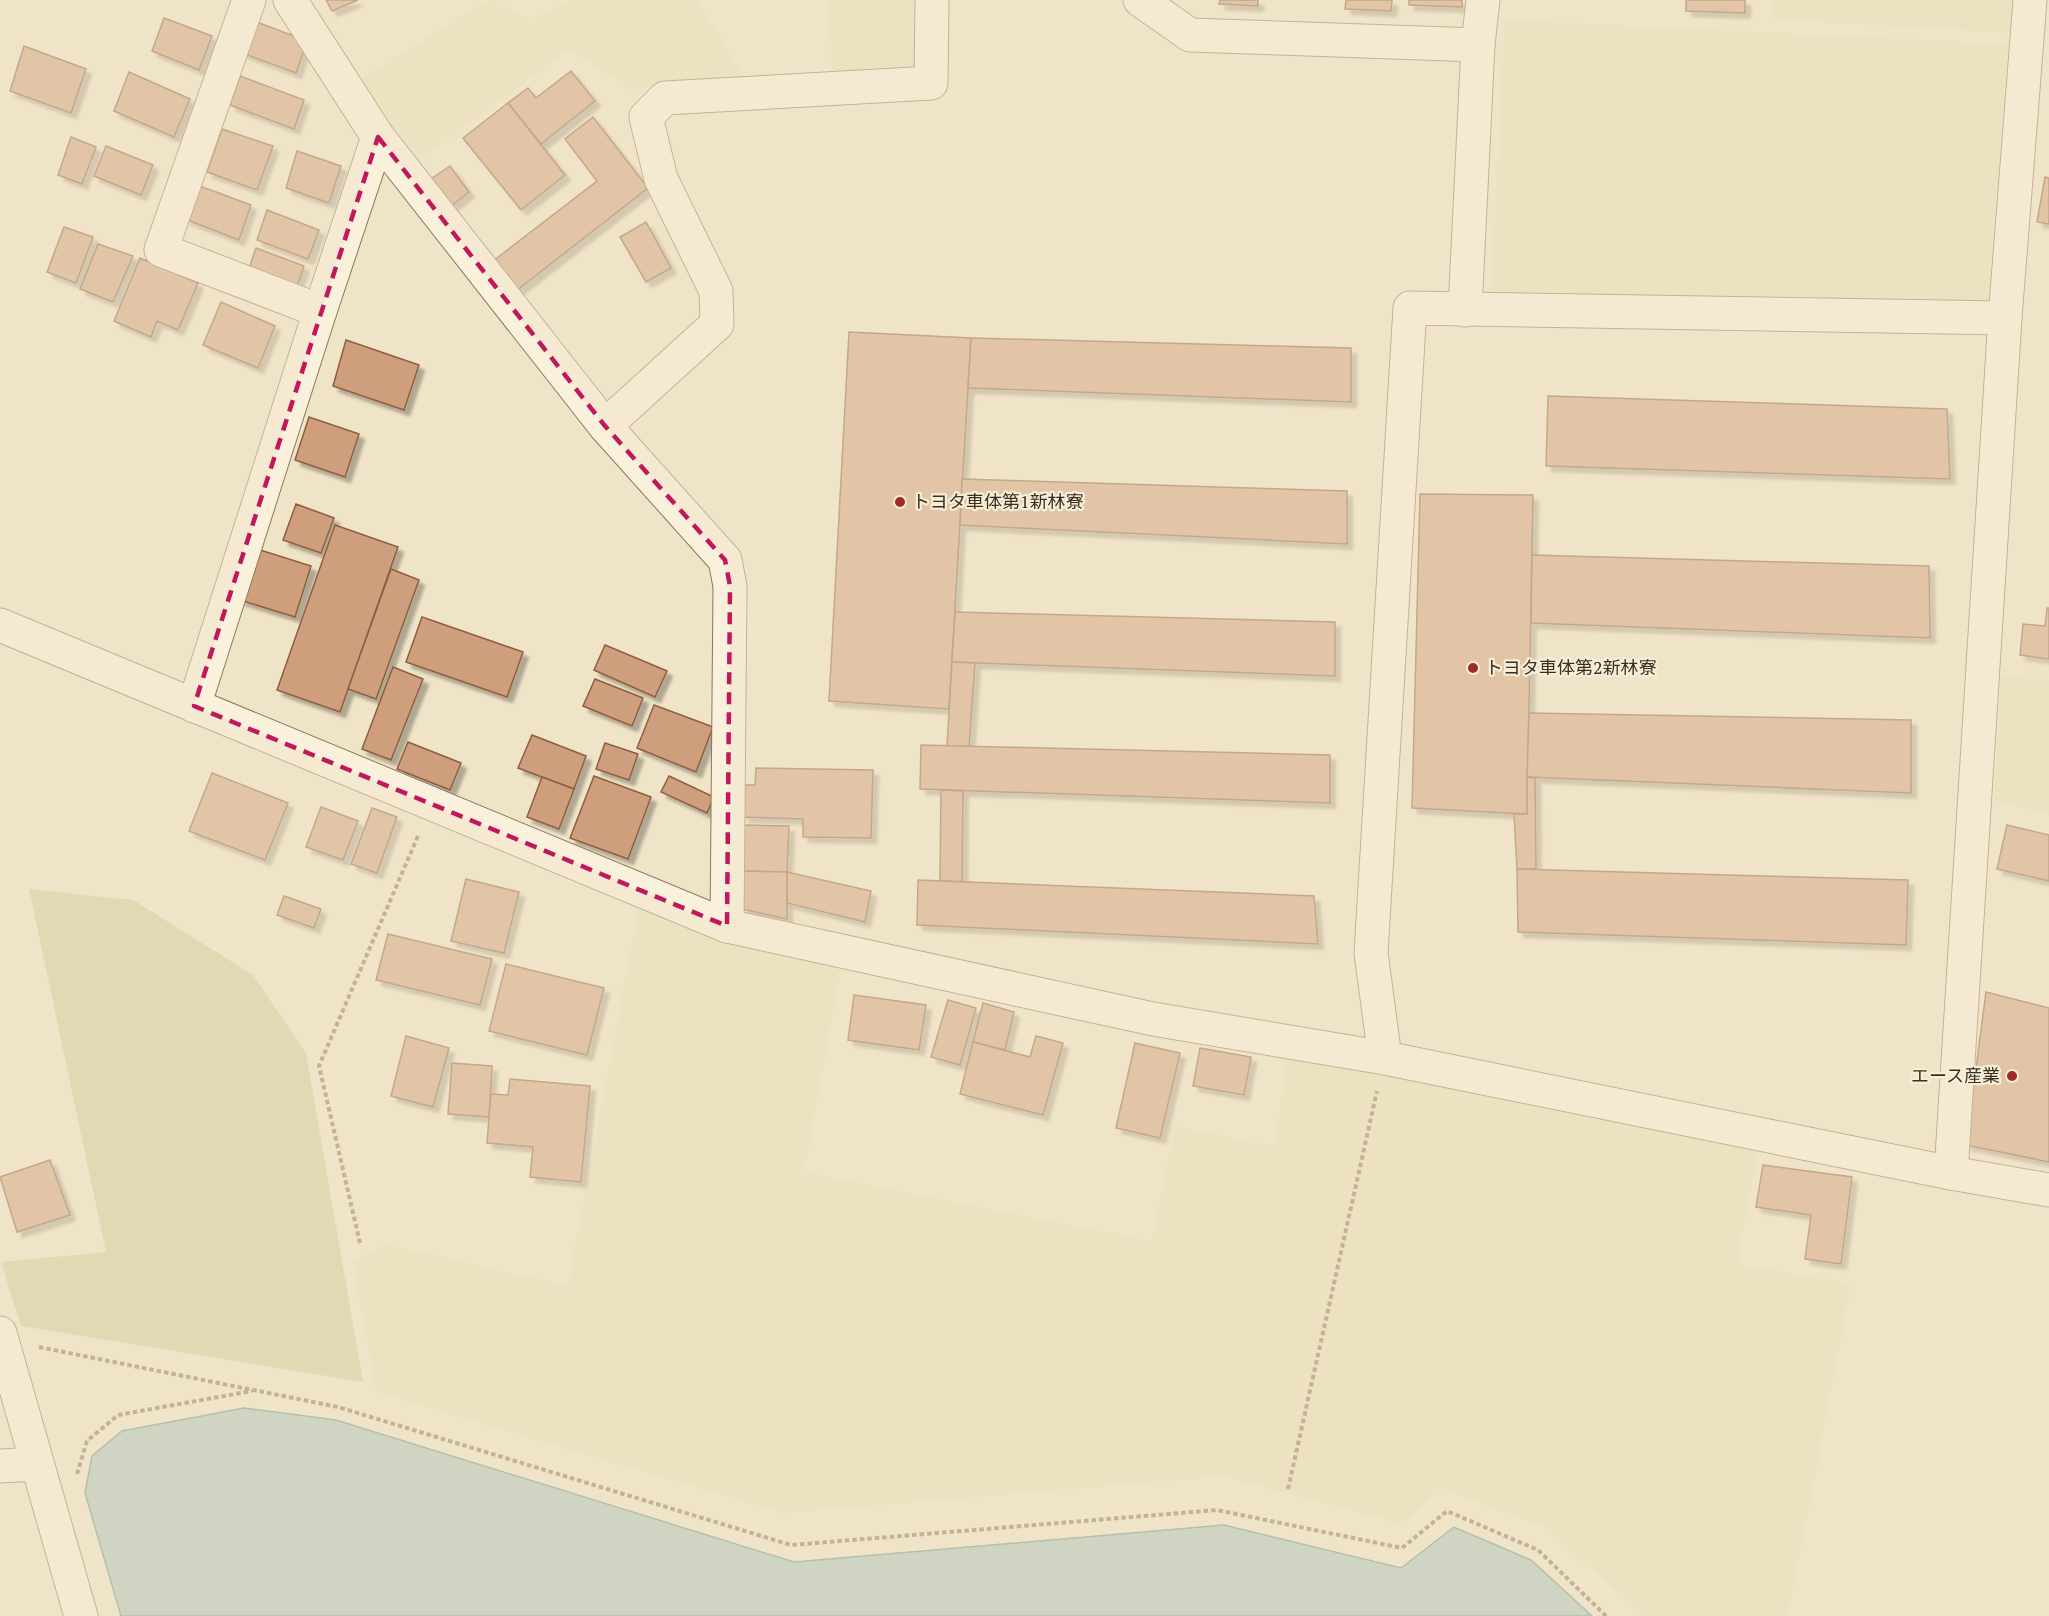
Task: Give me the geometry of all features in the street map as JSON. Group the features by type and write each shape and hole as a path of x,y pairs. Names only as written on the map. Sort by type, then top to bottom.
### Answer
{"street":[{"path":"249,0 161,250 320,311"},
{"path":"290,0 378,137 605,426 725,560 730,586 727,926"},
{"path":"605,426 717,324 716,291 661,179 646,117 665,98 931,83 932,0"},
{"path":"1140,0 1190,35 1478,45"},
{"path":"1466,310 1478,45 1483,0"},
{"path":"1951,1173 2005,318 2030,0"},
{"path":"194,706 378,137"},
{"path":"1385,1058 1371,953 1410,308 2005,318"},
{"path":"0,625 727,926 1153,1019 1385,1058 1951,1173 2049,1190"},
{"path":"1,1336 81,1616"},
{"path":"0,1466 36,1464"}],"path":[{"path":"360,1243 319,1065 432,805"},
{"path":"1288,1490 1385,1058"},
{"path":"1,1336 338,1407 791,1545 1217,1510 1402,1548 1447,1511 1538,1550 1606,1616"},
{"path":"75,1482 87,1441 118,1415 256,1390"}],"highlighted area":[{"path":"378,137 605,426 725,560 730,586 727,926 194,706"}],"shaded area":[{"path":"488,0 497,0 528,20 569,0 697,0 747,81 631,89 569,49 416,163 362,79"},
{"path":"829,0 919,0 915,69 832,70"},
{"path":"1772,0 2015,0 2012,33 1775,19"},
{"path":"1505,20 2008,44 1988,304 1491,292"},
{"path":"2001,677 2049,680 2049,815 1994,801"},
{"path":"639,905 743,947 842,964 804,1172 1152,1241 1175,1126 1274,1147 1289,1051 1759,1142 1737,1264 1851,1284 1788,1616 1644,1616 1546,1528 1442,1488 1402,1524 1222,1476 783,1513 376,1392 353,1261 388,1245 568,1286"}],"green space":[{"path":"29,889 133,900 253,975 306,1053 363,1382 21,1326 1,1262 106,1252"}],"water":[{"path":"244,1408 336,1420 794,1562 1224,1525 1401,1568 1454,1527 1531,1560 1592,1616 121,1616 85,1493 92,1456 122,1431"}],"building":[{"path":"326,0 358,0 332,11"},
{"path":"1220,0 1258,0 1258,6 1219,4"},
{"path":"1346,0 1392,0 1391,11 1345,9"},
{"path":"1409,0 1462,0 1462,7 1409,5"},
{"path":"1686,0 1745,0 1745,13 1686,11"},
{"path":"164,18 212,36 199,70 152,51"},
{"path":"254,21 307,41 296,73 242,53"},
{"path":"24,46 86,69 71,113 10,91"},
{"path":"571,71 595,101 541,144 508,103 528,88 536,98"},
{"path":"129,72 190,99 174,137 114,111"},
{"path":"240,76 304,100 294,129 230,105"},
{"path":"508,103 565,175 521,210 463,138"},
{"path":"593,117 648,188 516,291 493,261 597,181 565,139"},
{"path":"222,129 273,146 257,190 207,172"},
{"path":"71,137 96,147 82,184 58,175"},
{"path":"106,146 153,165 141,195 94,176"},
{"path":"297,151 341,166 329,203 286,188"},
{"path":"450,166 469,192 451,206 431,179"},
{"path":"2045,177 2049,178 2049,224 2037,222"},
{"path":"197,185 251,205 239,240 185,219"},
{"path":"267,210 319,230 308,259 257,240"},
{"path":"646,222 671,268 646,282 620,237"},
{"path":"64,227 93,237 76,283 47,272"},
{"path":"98,244 133,256 113,302 80,289"},
{"path":"256,248 304,266 295,292 247,274"},
{"path":"140,258 198,283 178,330 157,321 151,337 114,321"},
{"path":"221,302 275,326 258,368 203,345"},
{"name":"トヨタ車体第1新林寮","path":"849,332 971,338 949,709 829,701"},
{"path":"971,338 1351,348 1351,402 968,388"},
{"path":"346,340 419,365 404,410 333,386"},
{"path":"1548,396 1947,409 1950,479 1546,466"},
{"path":"309,417 359,434 345,477 295,460"},
{"path":"962,479 1347,491 1347,544 960,525"},
{"name":"トヨタ車体第2新林寮","path":"1420,494 1533,495 1527,814 1412,808"},
{"path":"296,504 334,518 321,553 283,540"},
{"path":"335,525 398,547 340,712 277,690"},
{"path":"257,549 311,566 295,617 240,600"},
{"path":"1532,555 1929,566 1930,638 1531,623"},
{"path":"391,569 419,580 376,699 348,689"},
{"path":"2047,608 2049,608 2049,659 2020,655 2023,624 2045,626"},
{"path":"955,612 1335,622 1335,676 952,662"},
{"path":"422,617 523,652 507,697 406,662"},
{"path":"605,645 667,671 655,697 594,670"},
{"path":"952,662 975,663 969,747 947,746"},
{"path":"393,667 423,679 391,760 362,749"},
{"path":"595,679 643,698 632,726 583,706"},
{"path":"654,705 713,727 696,772 637,748"},
{"path":"1529,713 1911,720 1911,793 1527,777"},
{"path":"532,735 586,756 574,789 518,768"},
{"path":"408,742 461,763 450,790 397,769"},
{"path":"605,743 638,754 629,780 596,769"},
{"path":"921,745 1330,755 1330,803 920,789"},
{"path":"756,768 873,770 871,838 803,837 803,819 743,817 743,785 755,785"},
{"path":"212,773 288,803 265,860 189,831"},
{"path":"594,776 651,797 628,859 570,838"},
{"path":"669,776 714,797 707,813 661,792"},
{"path":"542,777 574,789 559,829 527,817"},
{"path":"1527,777 1535,778 1536,869 1517,869 1514,814 1527,814"},
{"path":"941,790 963,791 962,882 940,881"},
{"path":"321,807 358,821 343,860 306,847"},
{"path":"372,808 397,817 377,873 351,864"},
{"path":"744,825 789,826 787,872 742,871"},
{"path":"2007,825 2049,835 2049,881 1997,869"},
{"path":"1517,869 1908,880 1906,945 1518,932"},
{"path":"742,871 787,872 787,919 742,909"},
{"path":"787,872 871,891 865,922 787,903"},
{"path":"466,879 519,892 504,953 451,941"},
{"path":"918,880 1314,896 1318,944 917,925"},
{"path":"284,896 321,909 314,928 277,915"},
{"path":"388,934 492,959 480,1005 376,980"},
{"path":"506,964 604,988 587,1055 489,1031"},
{"name":"エース産業","path":"1986,992 2049,1008 2049,1162 1966,1145"},
{"path":"854,995 926,1005 919,1050 848,1040"},
{"path":"948,1000 976,1008 960,1065 931,1057"},
{"path":"983,1003 1014,1012 1005,1050 973,1042"},
{"path":"406,1036 449,1048 433,1107 391,1096"},
{"path":"1036,1036 1063,1043 1043,1115 960,1094 973,1042 1030,1057"},
{"path":"1135,1043 1180,1053 1160,1138 1116,1128"},
{"path":"1200,1048 1251,1057 1244,1095 1193,1086"},
{"path":"452,1063 492,1066 489,1117 448,1114"},
{"path":"510,1079 590,1086 581,1182 530,1177 533,1147 487,1143 491,1094 508,1095"},
{"path":"50,1160 70,1215 17,1232 0,1177"},
{"path":"1763,1165 1852,1177 1841,1264 1805,1259 1811,1215 1756,1207"}],"place":[{"name":"トヨタ車体第1新林寮","path":"900,502"},
{"name":"トヨタ車体第2新林寮","path":"1473,668"},
{"name":"エース産業","path":"2012,1076"}]}
